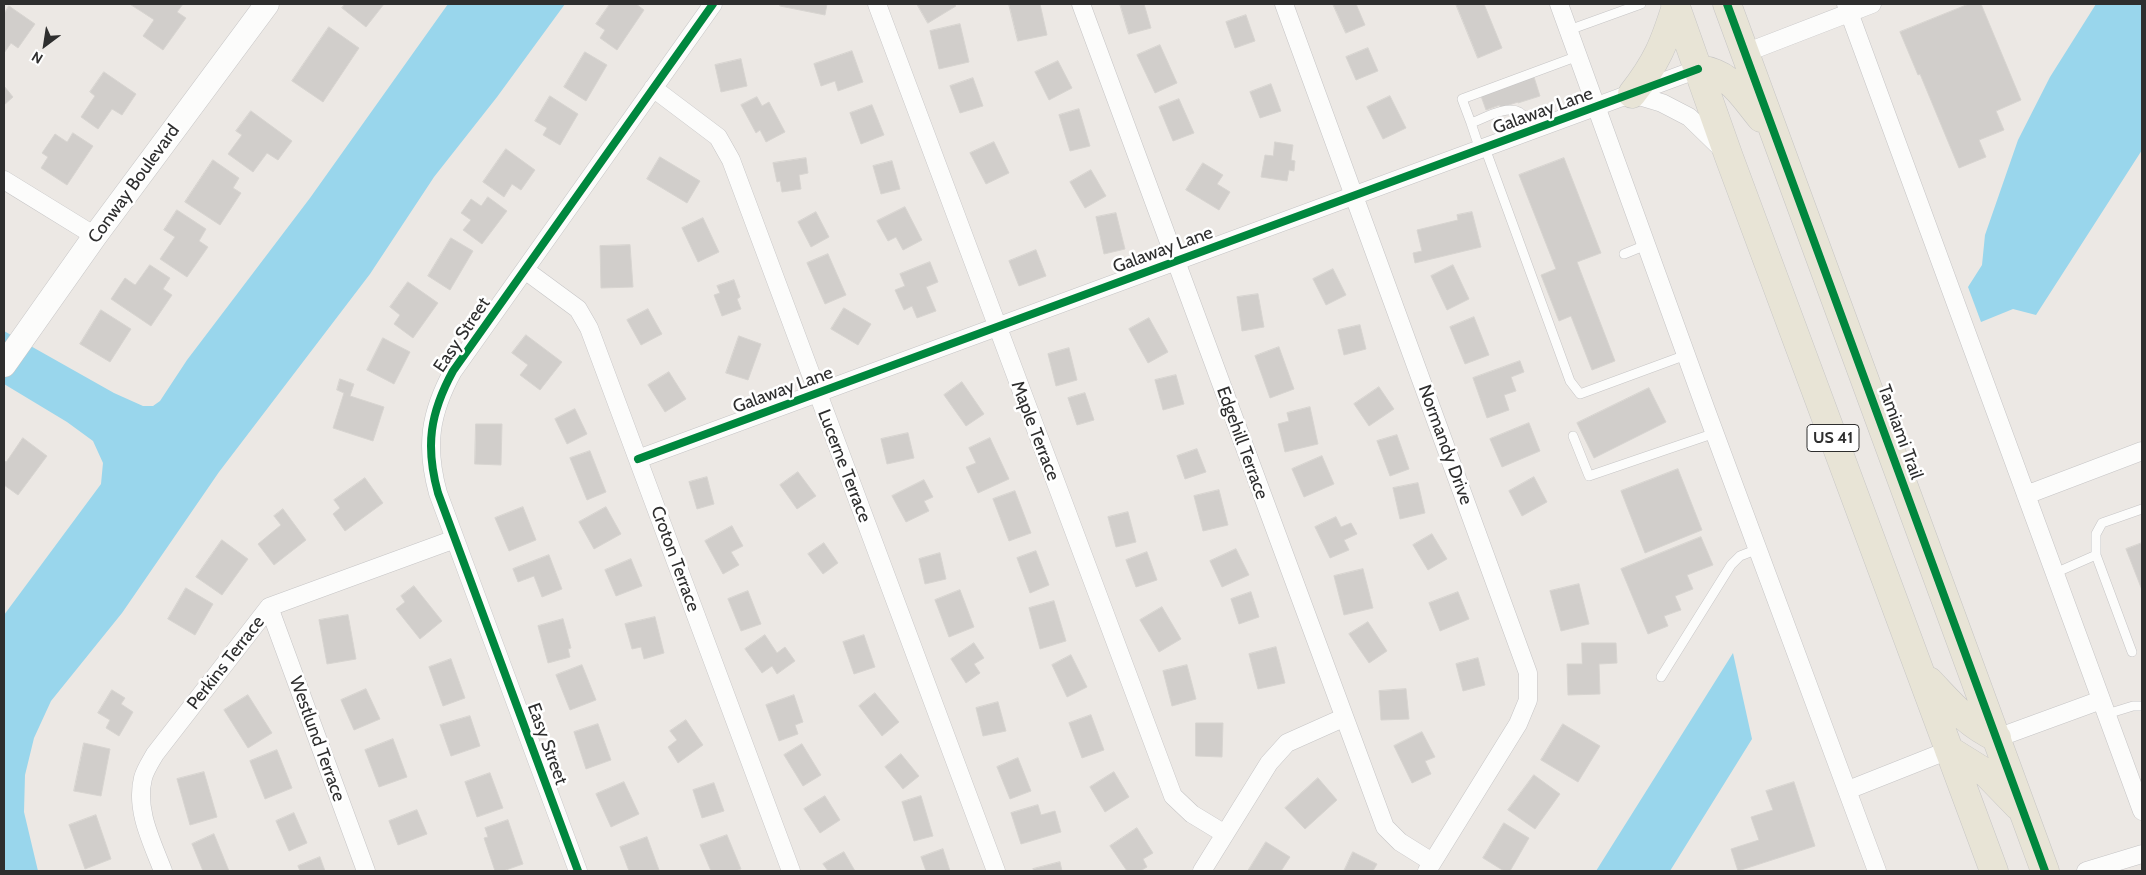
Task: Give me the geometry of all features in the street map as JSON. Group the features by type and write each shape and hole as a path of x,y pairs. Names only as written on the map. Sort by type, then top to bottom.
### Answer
{"main road":[{"name":"Tamiami Trail","path":"1727,4 2045,871"},
{"name":"US 41","path":"1675,5 1729,156 1994,871"},
{"path":"1632,94 1649,73 1662,48 1675,5"},
{"path":"1698,69 1713,70 1731,82 1775,134"},
{"path":"1921,673 1962,716 1978,729 1997,738"},
{"path":"1949,750 1986,773 2024,812"}],"street":[{"name":"Conway Boulevard","path":"4,365 95,236 267,4"},
{"name":"Easy Street","path":"578,871 455,539 432,471 430,451 431,430 443,390 453,371 713,4"},
{"name":"Maple Terrace","path":"877,4 996,328 1173,796 1192,814 1225,834"},
{"name":"Edgehill Terrace","path":"1080,4 1385,828 1430,866"},
{"name":"Normandy Drive","path":"1284,4 1528,673 1528,700 1518,724 1430,866"},
{"path":"1559,4 1686,355 1877,871"},
{"path":"1745,52 1847,8 1872,4"},
{"path":"1847,8 2142,811"},
{"name":"Galaway Lane","path":"638,459 1698,69"},
{"name":"Lucerne Terrace","path":"653,88 718,137 731,160 996,871"},
{"path":"1632,94 1662,103 1689,117 1729,156"},
{"path":"4,180 95,236"},
{"name":"Croton Terrace","path":"525,270 578,309 589,328 791,871"},
{"path":"2026,494 2142,451"},
{"name":"Perkins Terrace","path":"163,871 145,824 141,804 143,778 155,754 269,607 455,539"},
{"name":"Westlund Terrace","path":"269,607 366,871"},
{"path":"1997,738 2104,707"},
{"path":"1202,871 1269,763 1287,743 1343,718"},
{"path":"1848,790 1949,750"},
{"path":"2086,871 2142,854"}],"lane":[{"path":"1569,30 1641,4"},
{"path":"1578,56 1462,99 1483,149 1570,381 1580,394 1686,355"},
{"path":"1471,123 1504,111 1517,110 1535,129"},
{"path":"1624,254 1646,245"},
{"path":"1573,436 1589,476 1715,433"},
{"path":"2132,652 2096,556 2096,534 2102,522 2142,509"},
{"path":"1661,677 1731,565 1740,556 1758,549"},
{"path":"2055,574 2096,556"},
{"path":"2104,707 2142,706"}],"water":[{"path":"448,4 565,4 497,97 434,177 370,274 219,472 122,613 51,701 34,738 25,775 24,812 38,871 4,871 4,615 101,484 103,463 93,441 67,422 4,384 4,331 114,393 143,406 153,406 160,401 187,360 310,198"},
{"path":"2096,4 2142,4 2142,150 2036,315 2013,309 1981,322 1968,287 1982,265 1985,235 2018,140 2050,77"},
{"path":"1733,653 1752,739 1670,871 1596,871"}],"building":[{"path":"130,4 183,4 177,12 186,18 163,50 143,36 154,20"},
{"path":"345,4 384,4 366,27 342,8"},
{"path":"610,4 636,4 644,10 617,50 600,38 605,30 596,24"},
{"path":"781,4 827,4 825,15 780,6"},
{"path":"917,4 954,4 956,6 928,23"},
{"path":"1009,4 1040,4 1047,35 1018,41"},
{"path":"1120,4 1144,4 1151,28 1129,34"},
{"path":"1333,4 1356,4 1365,25 1346,33"},
{"path":"1456,4 1484,4 1502,48 1478,58"},
{"path":"1969,4 1981,4 2021,100 1996,111 2004,130 1979,140 1986,157 1959,168 1920,74 1918,75 1900,32"},
{"path":"9,6 35,24 18,48 11,43 4,53 4,14"},
{"path":"1246,15 1255,41 1235,48 1226,22"},
{"path":"960,24 969,62 939,69 930,31"},
{"path":"329,27 359,48 323,102 292,81"},
{"path":"1160,45 1177,83 1155,93 1137,55"},
{"path":"1368,48 1378,71 1356,80 1346,57"},
{"path":"852,51 863,82 838,91 835,81 821,86 814,64"},
{"path":"585,52 607,65 586,101 564,87"},
{"path":"741,59 747,86 721,92 715,65"},
{"path":"1058,61 1072,88 1049,100 1035,72"},
{"path":"104,72 136,94 122,115 112,109 98,129 81,117 95,96 90,92"},
{"path":"1533,74 1540,96 1500,108 1500,105 1486,110 1481,96"},
{"path":"973,78 983,106 960,113 950,86"},
{"path":"1271,84 1281,111 1260,118 1250,92"},
{"path":"4,86 13,97 4,105"},
{"path":"550,96 578,114 560,145 543,135 547,128 535,121"},
{"path":"1390,96 1406,128 1383,139 1367,107"},
{"path":"757,97 762,106 769,102 785,132 766,142 760,130 756,133 741,105"},
{"path":"1179,99 1194,133 1173,141 1159,107"},
{"path":"872,105 884,135 861,144 850,113"},
{"path":"1079,109 1090,146 1070,151 1059,115"},
{"path":"251,111 292,141 278,160 267,153 253,172 228,154 242,135 236,131"},
{"path":"73,133 93,146 67,185 41,168 48,157 42,153 55,134 67,142"},
{"path":"994,142 1009,173 986,184 970,153"},
{"path":"1275,142 1293,145 1291,160 1295,161 1294,171 1289,170 1287,181 1261,177 1265,155 1273,156"},
{"path":"506,149 535,170 521,190 512,184 504,197 483,182"},
{"path":"660,157 700,181 687,203 647,179"},
{"path":"806,158 808,173 799,175 801,189 782,192 780,181 777,182 773,163"},
{"path":"1564,158 1601,253 1577,262 1615,361 1592,370 1571,316 1559,321 1541,275 1556,269 1519,175"},
{"path":"213,160 239,178 233,188 241,193 220,225 185,202"},
{"path":"892,161 900,189 881,194 873,166"},
{"path":"1203,163 1223,175 1217,184 1230,192 1219,210 1186,190"},
{"path":"1091,170 1106,196 1085,208 1070,182"},
{"path":"488,197 507,211 482,244 463,230 471,220 461,213 471,199 481,206"},
{"path":"905,207 922,240 903,250 896,237 888,241 877,221"},
{"path":"177,210 206,229 199,241 208,247 187,277 160,259 175,237 164,230"},
{"path":"816,212 829,237 811,247 798,222"},
{"path":"1472,212 1481,247 1415,263 1413,253 1422,251 1417,230 1458,220 1457,215"},
{"path":"1116,213 1125,249 1104,254 1096,217"},
{"path":"703,218 719,252 698,262 682,228"},
{"path":"451,238 473,251 450,290 428,276"},
{"path":"630,245 633,287 601,288 600,246"},
{"path":"1036,250 1046,276 1019,286 1009,261"},
{"path":"828,254 846,295 825,304 807,263"},
{"path":"930,262 938,282 926,287 936,311 917,318 912,306 904,310 895,290 905,286 900,274"},
{"path":"150,265 170,278 163,289 172,295 151,326 111,299 125,278 135,285"},
{"path":"1453,265 1469,299 1447,310 1431,276"},
{"path":"1333,269 1346,295 1326,305 1313,279"},
{"path":"734,280 740,297 737,299 741,309 722,316 714,295 720,293 717,286"},
{"path":"408,282 438,303 413,338 394,324 400,315 390,307"},
{"path":"1258,294 1264,327 1242,331 1237,297"},
{"path":"844,308 871,324 858,345 831,329"},
{"path":"648,309 662,334 641,345 627,320"},
{"path":"101,310 131,329 110,362 80,344"},
{"path":"1474,317 1489,355 1465,364 1450,327"},
{"path":"1149,318 1168,352 1148,363 1129,329"},
{"path":"1360,325 1366,349 1344,355 1338,330"},
{"path":"526,335 562,362 540,390 520,375 528,365 512,353"},
{"path":"739,336 761,344 748,380 726,373"},
{"path":"383,338 410,352 394,384 367,370"},
{"path":"1279,347 1294,389 1270,398 1255,356"},
{"path":"1069,348 1077,380 1056,386 1048,354"},
{"path":"1520,361 1524,372 1511,377 1516,391 1504,395 1509,410 1487,418 1473,378"},
{"path":"669,372 686,399 665,412 648,385"},
{"path":"1176,375 1184,404 1163,410 1155,380"},
{"path":"340,379 354,384 350,396 384,407 373,441 333,428 344,393 337,390"},
{"path":"962,382 984,414 966,426 944,395"},
{"path":"1379,387 1394,409 1369,426 1354,404"},
{"path":"1649,388 1666,422 1594,458 1577,423"},
{"path":"1085,393 1094,420 1077,425 1068,398"},
{"path":"1310,407 1318,444 1285,452 1278,424 1289,421 1287,413"},
{"path":"575,409 587,434 567,444 555,419"},
{"path":"1529,423 1540,451 1502,467 1490,439"},
{"path":"476,424 502,424 501,465 475,464"},
{"path":"908,433 914,458 887,464 881,439"},
{"path":"1397,435 1409,469 1390,476 1377,441"},
{"path":"23,438 47,456 18,495 4,485 4,460 6,462"},
{"path":"990,438 1009,479 978,493 966,467 976,463 969,448"},
{"path":"1197,449 1206,472 1185,479 1177,456"},
{"path":"590,451 606,492 587,500 570,458"},
{"path":"1322,456 1334,484 1304,497 1292,469"},
{"path":"1678,469 1702,530 1645,553 1621,491"},
{"path":"798,472 816,496 797,509 780,485"},
{"path":"707,477 714,504 697,509 689,482"},
{"path":"1534,477 1547,502 1522,516 1509,491"},
{"path":"365,478 383,503 345,531 333,514 340,508 334,500"},
{"path":"924,480 933,497 924,501 929,511 906,522 892,496"},
{"path":"1418,483 1425,513 1400,519 1393,488"},
{"path":"1219,490 1228,525 1203,531 1194,496"},
{"path":"1015,491 1031,533 1009,541 993,499"},
{"path":"523,507 536,540 509,551 495,518"},
{"path":"606,507 621,534 594,549 579,522"},
{"path":"283,509 306,540 274,565 258,544 281,525 274,516"},
{"path":"1128,512 1136,542 1116,547 1108,517"},
{"path":"1336,517 1341,527 1351,523 1357,534 1344,540 1349,550 1330,558 1315,527"},
{"path":"732,526 743,546 731,552 739,565 723,574 705,541"},
{"path":"1432,534 1447,559 1428,570 1413,545"},
{"path":"1701,537 1713,565 1687,575 1693,589 1675,596 1681,610 1664,616 1668,626 1648,634 1621,569"},
{"path":"222,540 248,559 222,595 196,577"},
{"path":"824,543 838,563 823,574 808,554"},
{"path":"2142,543 2142,590 2126,549"},
{"path":"1236,549 1249,575 1222,587 1210,561"},
{"path":"1036,551 1049,585 1030,593 1017,558"},
{"path":"1147,552 1157,580 1136,587 1126,560"},
{"path":"940,553 946,579 925,584 919,559"},
{"path":"549,555 562,589 542,597 534,576 518,582 513,569"},
{"path":"631,559 642,586 616,596 605,570"},
{"path":"1363,569 1373,608 1344,615 1334,576"},
{"path":"1579,584 1589,624 1561,631 1550,591"},
{"path":"414,586 442,621 420,639 396,609 405,602 401,596"},
{"path":"186,588 213,604 195,635 168,619"},
{"path":"960,590 974,627 949,637 935,600"},
{"path":"748,591 761,624 741,631 728,599"},
{"path":"1251,592 1259,617 1239,624 1231,599"},
{"path":"1458,592 1469,619 1440,631 1429,603"},
{"path":"1054,601 1066,641 1040,649 1029,608"},
{"path":"1162,607 1181,639 1159,652 1140,620"},
{"path":"348,615 356,659 327,664 319,620"},
{"path":"655,617 664,653 644,659 641,647 632,649 625,624"},
{"path":"563,619 571,648 568,649 570,657 548,663 538,626"},
{"path":"1368,622 1387,651 1369,663 1349,634"},
{"path":"765,635 777,653 785,647 795,661 777,674 772,666 762,673 745,649"},
{"path":"864,635 875,667 854,674 843,642"},
{"path":"974,643 984,658 974,664 980,673 966,683 951,659"},
{"path":"1582,643 1616,643 1617,663 1599,664 1600,694 1568,695 1567,664 1582,664"},
{"path":"1276,647 1285,683 1258,689 1249,654"},
{"path":"1071,655 1087,687 1067,697 1052,665"},
{"path":"1478,658 1485,685 1463,691 1456,664"},
{"path":"451,659 465,698 443,706 429,667"},
{"path":"582,665 596,700 570,710 556,675"},
{"path":"1187,665 1196,699 1172,706 1163,671"},
{"path":"366,689 380,719 354,730 341,700"},
{"path":"1406,689 1409,719 1381,720 1379,691"},
{"path":"112,690 125,698 121,704 133,712 119,736 106,728 110,720 98,713"},
{"path":"875,693 899,722 882,736 859,706"},
{"path":"248,695 272,733 248,748 224,710"},
{"path":"794,695 803,722 795,725 798,734 779,741 766,705"},
{"path":"998,702 1006,731 983,736 976,708"},
{"path":"1091,715 1104,750 1082,758 1069,723"},
{"path":"470,716 480,746 451,756 440,725"},
{"path":"686,720 703,745 678,763 668,747 677,740 670,731"},
{"path":"1196,723 1223,723 1222,757 1196,756"},
{"path":"598,724 611,760 586,769 574,732"},
{"path":"1563,724 1600,746 1578,782 1541,760"},
{"path":"1422,732 1435,757 1425,761 1431,774 1412,783 1394,746"},
{"path":"393,739 407,777 379,787 365,750"},
{"path":"84,743 110,749 101,796 74,791"},
{"path":"802,744 821,775 803,786 784,755"},
{"path":"277,750 292,788 265,799 250,761"},
{"path":"901,754 919,776 903,789 885,767"},
{"path":"1018,758 1031,791 1010,799 997,767"},
{"path":"204,772 217,817 190,825 177,779"},
{"path":"1114,772 1129,797 1105,812 1090,787"},
{"path":"490,773 503,808 477,817 465,782"},
{"path":"1534,775 1560,794 1535,829 1508,810"},
{"path":"1318,778 1337,800 1305,829 1285,808"},
{"path":"624,782 639,814 611,827 596,794"},
{"path":"1794,782 1815,846 1738,871 1731,849 1759,840 1751,817 1773,810 1766,791"},
{"path":"714,783 724,811 702,818 693,790"},
{"path":"825,796 840,820 820,833 804,809"},
{"path":"921,796 933,836 914,841 902,802"},
{"path":"1038,805 1041,815 1055,811 1061,832 1021,844 1011,813"},
{"path":"417,810 427,834 398,845 389,821"},
{"path":"294,813 307,843 289,851 276,821"},
{"path":"96,815 111,859 85,869 69,825"},
{"path":"508,820 523,864 503,871 495,871 484,838 488,837 485,828"},
{"path":"1504,823 1529,838 1510,871 1504,871 1483,858"},
{"path":"1137,828 1153,853 1143,859 1147,867 1140,871 1127,871 1110,846"},
{"path":"214,834 229,871 203,871 192,844"},
{"path":"727,835 741,869 736,871 711,871 700,845"},
{"path":"647,837 659,870 629,871 620,847"},
{"path":"1266,842 1290,857 1281,871 1248,871"},
{"path":"943,849 950,871 926,871 921,857"},
{"path":"844,852 855,871 828,871 823,864"},
{"path":"1353,852 1377,864 1373,871 1344,871"},
{"path":"320,857 325,871 300,871 298,866"},
{"path":"1060,862 1062,871 1034,871 1033,869"}],"cycle path":[{"path":"578,871 438,493 432,460 432,430 439,401 453,371 713,4"},
{"path":"1727,4 2045,871"},
{"path":"638,459 1698,69"}]}
